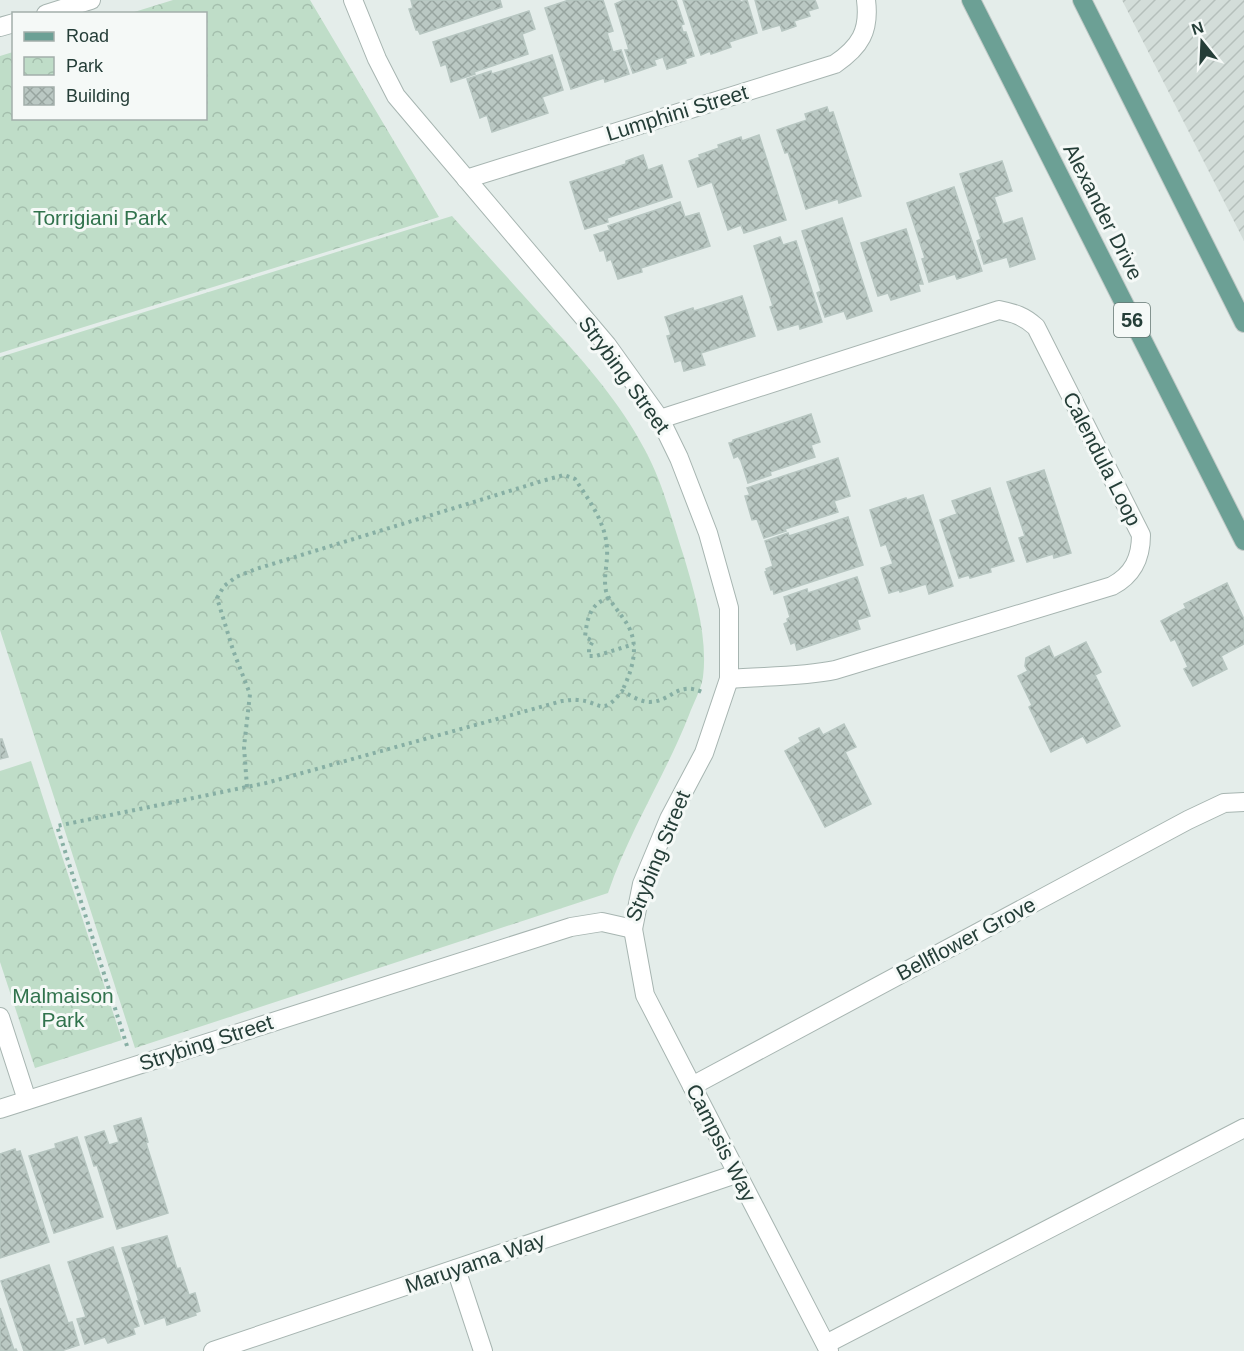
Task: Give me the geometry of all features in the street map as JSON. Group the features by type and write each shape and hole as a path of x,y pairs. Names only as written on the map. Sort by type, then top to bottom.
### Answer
{"main road":[{"name":"Alexander Drive","path":"971,0 1244,541"},
{"path":"1082,0 1244,323"}],"street":[{"path":"52,12 91,0"},
{"name":"Strybing Street","path":"0,1109 570,927 602,922 633,929 642,884 669,819 704,753 729,680 729,608 708,532 660,419 607,345 396,96 377,59 352,0"},
{"name":"Lumphini Street","path":"466,179 835,64 852,52 862,35 867,21 866,0"},
{"name":"Calendula Loop","path":"660,419 999,310 1010,312 1025,317 1036,327 1141,535 1141,549 1134,567 1124,580 1112,586 835,670 812,675 729,680"},
{"name":"Bellflower Grove","path":"692,1086 1188,820 1224,803 1244,802"},
{"name":"Campsis Way","path":"633,929 645,995 827,1348"},
{"path":"0,1017 27,1100"},
{"path":"827,1348 1244,1128"},
{"name":"Maruyama Way","path":"213,1351 736,1174"},
{"path":"456,1269 483,1351"}],"path":[{"path":"130,1054 57,826 247,787 562,701 578,699 602,706 612,704 630,675 635,654 634,637 605,588 607,549 601,523 575,479 564,475 407,522 236,577 224,586 217,598 250,694 244,747 247,787"},
{"path":"609,598 593,607 586,624 585,637 593,641 589,648 589,656 596,656 634,644"},
{"path":"622,691 650,702 688,687 705,693"}],"shaded area":[{"path":"1122,0 1244,0 1244,241"}],"green space":[{"name":"Torrigiani Park","path":"173,0 310,0 439,217 0,353 0,56 12,52 12,120 207,120 207,12 134,12"},
{"path":"452,216 590,370 636,433 645,450 667,502 696,601 704,647 703,677 699,692 626,848 608,893 135,1048 0,630 0,357"},
{"name":"Malmaison Park","path":"31,761 122,1040 35,1068 0,962 0,771"}],"building":[{"path":"411,0 500,0 502,7 420,34 416,30 409,9 413,8"},
{"path":"569,0 603,0 613,31 607,33 613,52 621,50 629,74 605,82 604,78 571,89 545,8"},
{"path":"624,0 676,0 684,24 681,25 683,32 686,32 694,56 685,59 686,63 667,69 663,57 654,60 656,65 633,73 625,50 629,50 615,4"},
{"path":"683,0 740,0 740,2 747,0 757,33 729,42 731,47 701,55"},
{"path":"755,0 815,0 818,8 808,11 810,16 794,21 796,26 782,31 780,25 763,30"},
{"path":"529,11 535,29 522,34 528,54 451,82 446,64 441,66 433,42"},
{"path":"552,55 563,90 542,97 548,113 492,132 487,115 480,118 467,79 491,71 492,74"},
{"path":"827,107 829,113 833,112 861,196 839,203 838,199 806,209 788,152 785,153 777,130 807,120 805,114"},
{"path":"759,135 786,220 744,233 741,225 728,230 712,182 698,187 689,161 719,148 718,145 741,137 742,141"},
{"path":"643,155 648,170 662,165 672,197 607,218 608,222 585,229 570,182 626,164 626,161"},
{"path":"1002,161 1012,191 994,197 1003,224 1022,218 1035,259 1010,267 1007,257 984,264 977,241 981,239 960,174"},
{"path":"954,187 982,271 957,279 955,274 929,282 922,259 925,258 907,203"},
{"path":"680,202 685,217 699,213 710,246 641,268 642,272 618,279 611,259 607,261 604,250 600,251 594,235 610,230 608,226"},
{"path":"842,218 872,311 847,319 844,311 825,317 817,293 821,291 802,231"},
{"path":"906,229 923,284 918,284 920,291 891,300 888,293 878,296 861,243"},
{"path":"780,237 783,245 796,241 822,322 800,329 799,324 778,330 754,246"},
{"path":"742,296 755,336 701,353 705,365 684,371 681,360 675,362 667,336 671,335 665,317 693,308 694,311"},
{"path":"811,414 820,442 811,445 815,457 770,472 771,475 748,483 741,461 738,456 734,458 729,443"},
{"path":"838,458 850,496 834,501 838,512 764,538 757,519 752,520 745,496 750,495 747,488"},
{"path":"1044,470 1071,553 1054,558 1053,554 1027,562 1019,538 1025,536 1007,482"},
{"path":"990,488 1014,561 990,568 991,572 970,578 969,575 959,578 940,520 957,514 952,501"},
{"path":"923,495 953,586 929,594 926,584 889,593 881,568 893,564 886,544 881,546 870,510"},
{"path":"848,517 863,565 774,594 765,572 773,566 765,541 788,533 789,536"},
{"path":"857,577 870,616 857,620 860,629 797,650 795,642 791,644 784,624 790,617 784,597 807,589 808,593"},
{"path":"1227,583 1244,619 1244,644 1221,656 1227,669 1193,686 1184,669 1188,667 1175,639 1171,641 1161,621 1186,608 1184,604"},
{"path":"1086,642 1101,672 1095,675 1120,726 1087,743 1083,736 1051,752 1029,707 1032,705 1018,676 1028,671 1025,666 1026,658 1049,646 1054,658"},
{"path":"844,724 856,747 845,752 871,804 825,827 785,751 801,742 799,738 819,728 823,735"},
{"path":"0,739 2,739 8,757 0,759"},
{"path":"141,1118 148,1142 146,1143 168,1213 117,1229 97,1165 94,1166 85,1137 104,1131 109,1145 119,1142 114,1126"},
{"path":"77,1137 103,1217 54,1233 29,1156 56,1148 55,1144"},
{"path":"15,1149 16,1152 20,1151 49,1242 0,1258 0,1154"},
{"path":"167,1236 177,1269 180,1268 189,1295 195,1293 200,1311 195,1313 196,1315 167,1325 165,1317 145,1324 122,1248"},
{"path":"113,1247 139,1326 133,1328 135,1334 108,1343 105,1337 85,1344 77,1319 86,1317 68,1262"},
{"path":"49,1265 68,1323 72,1322 79,1345 61,1351 24,1351 1,1281"},
{"path":"0,1308 14,1350 17,1351 0,1351"}]}
